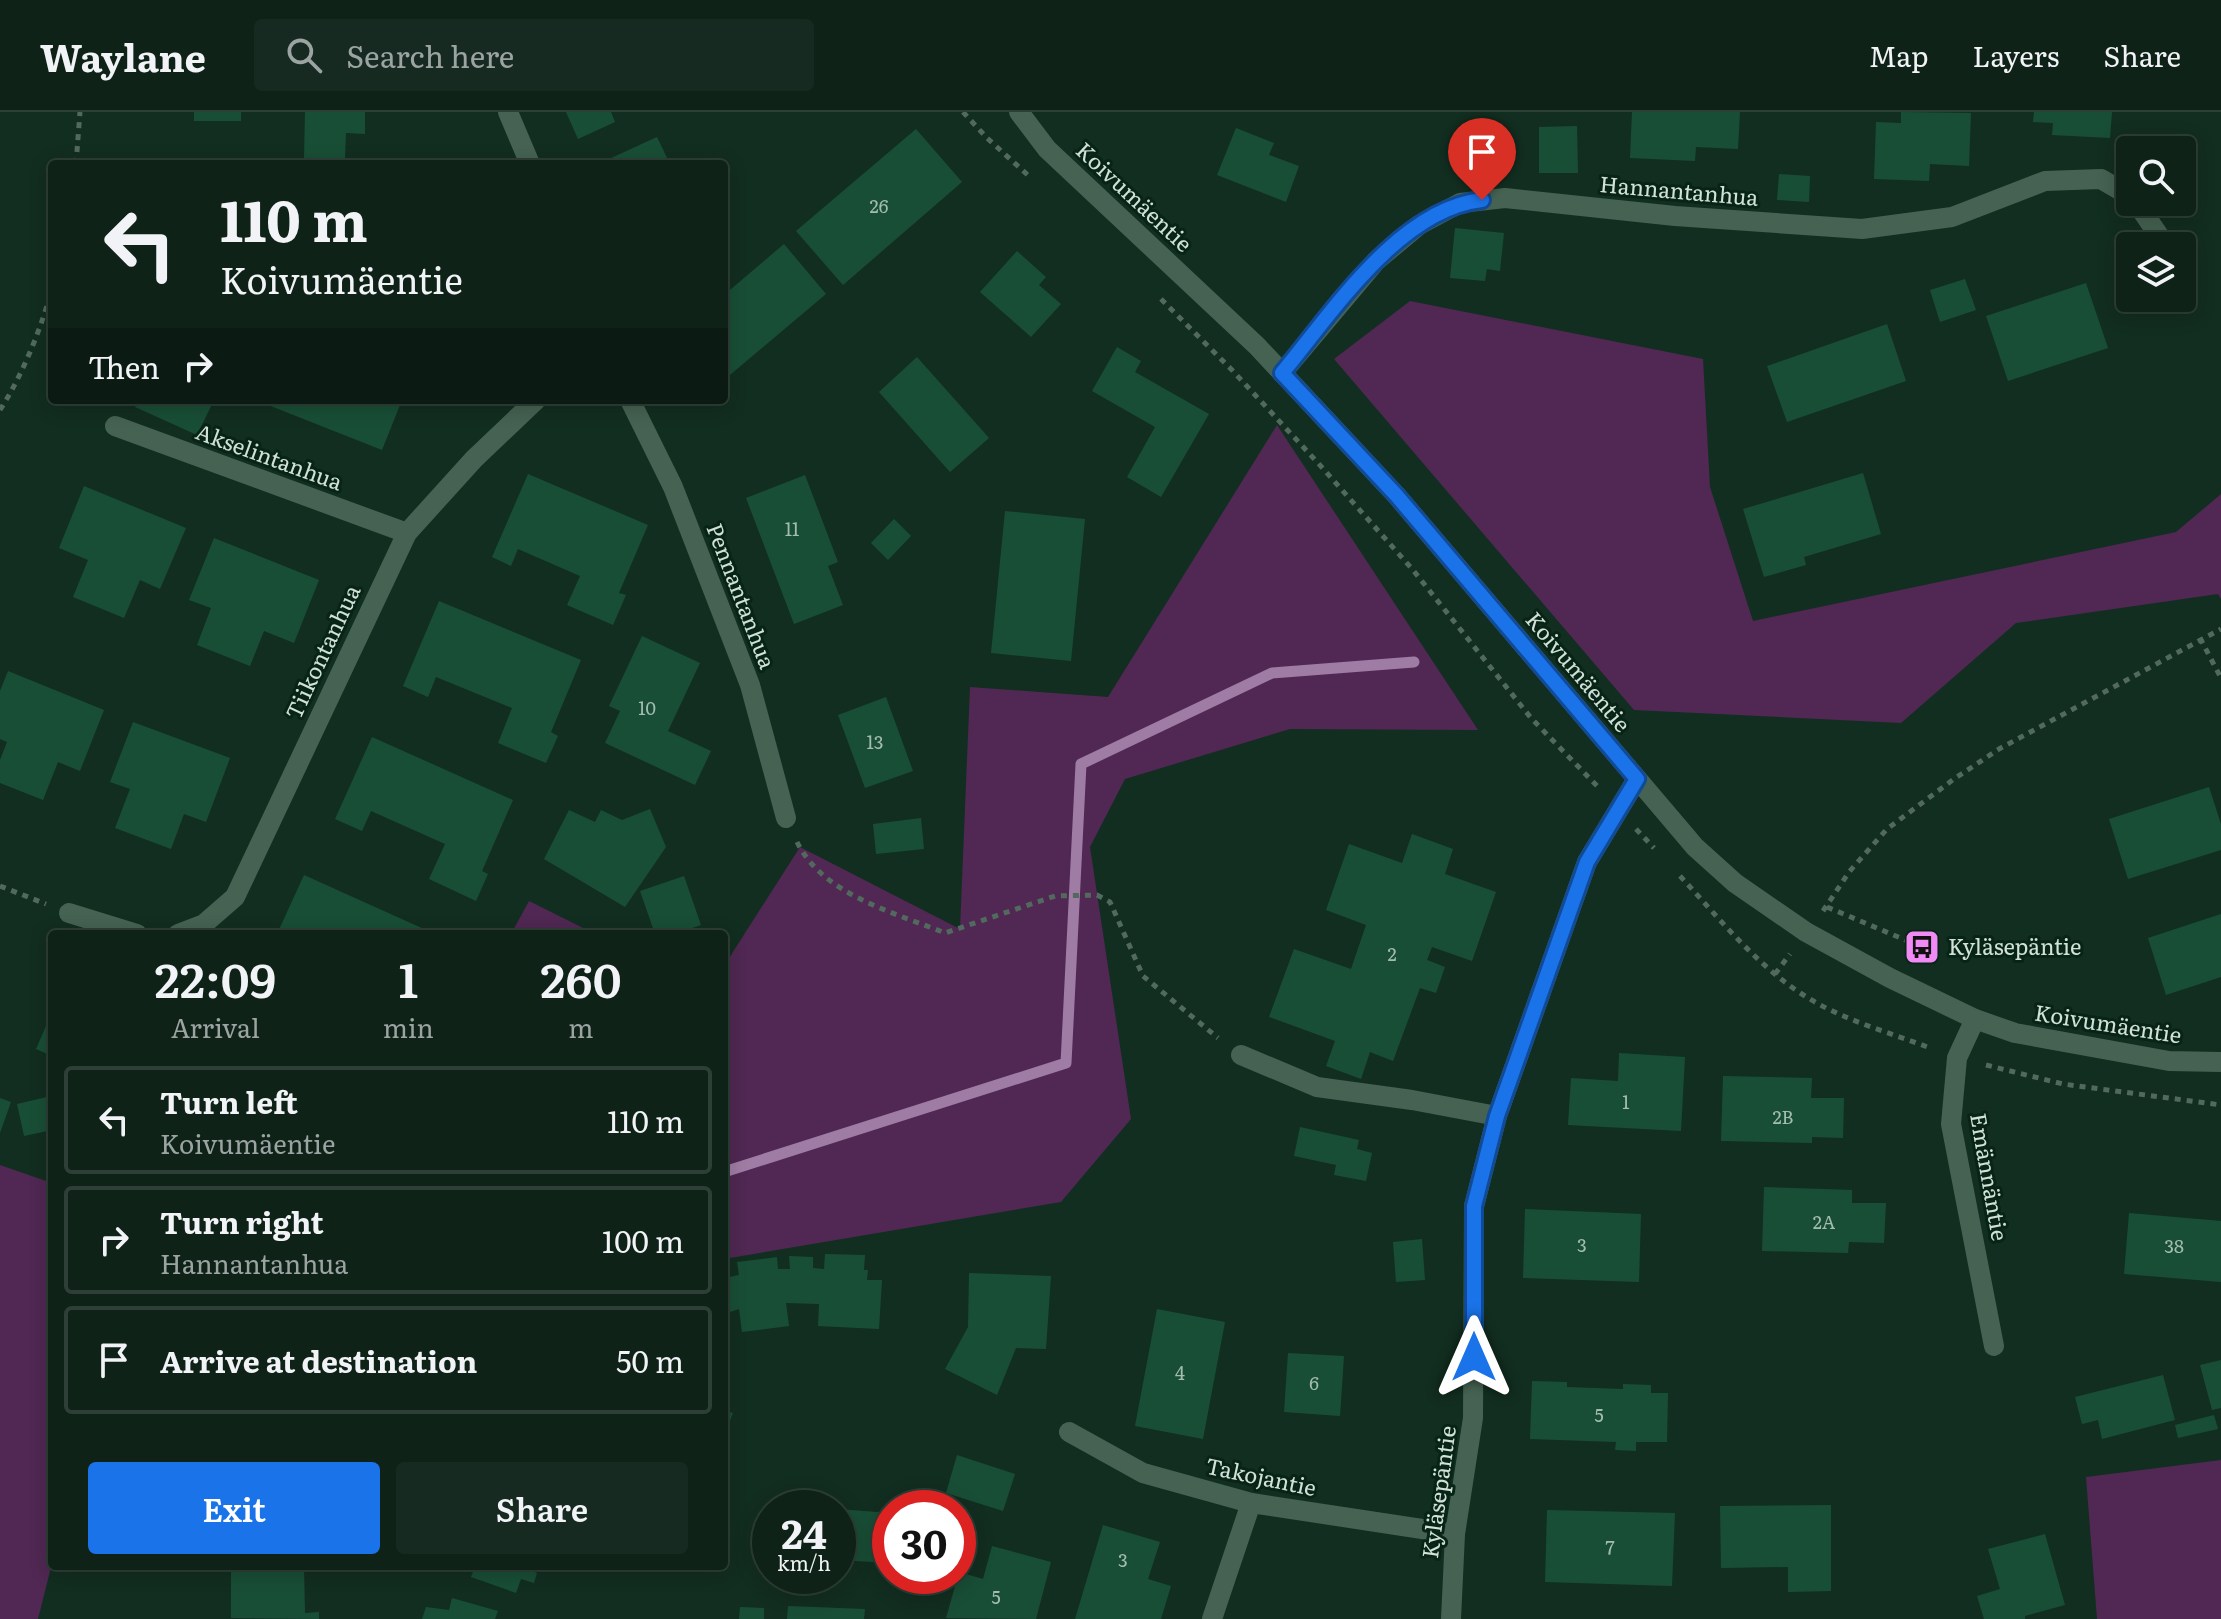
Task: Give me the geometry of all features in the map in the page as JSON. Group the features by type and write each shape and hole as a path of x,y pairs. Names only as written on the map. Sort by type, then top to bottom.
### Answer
{"street":[{"path":"508,112 528,160"},
{"name":"Koivumäentie","path":"1019,112 1047,149 1282,373 1397,496 1695,847 1735,883 1806,932 1890,978 1975,1019 2015,1033 2169,1061 2221,1062"},
{"name":"Hannantanhua","path":"1282,373 1376,261 1419,225 1460,203 1505,198 1675,216 1862,229 1952,217 2045,181 2101,179 2116,188"},
{"name":"Tiikontanhua","path":"188,930 204,924 235,897 407,533 474,459 532,404"},
{"name":"Pennantanhua","path":"632,404 673,487 750,685 786,818"},
{"name":"Akselintanhua","path":"115,426 407,533"},
{"name":"Kyläsepäntie","path":"1451,1619 1455,1534 1473,1418 1474,1206 1497,1116 1587,862 1637,779"},
{"path":"69,913 124,930"},
{"name":"Emännäntie","path":"1975,1019 1957,1058 1951,1124 1994,1346"},
{"path":"1241,1055 1317,1087 1497,1116"},
{"name":"Takojantie","path":"1069,1432 1143,1473 1251,1503 1455,1534"},
{"path":"1212,1619 1251,1503"}],"path":[{"path":"76,160 80,112"},
{"path":"0,410 10,395 48,298"},
{"path":"1775,974 1849,872 1887,829 1999,749 2221,629"},
{"path":"2200,638 2221,678"},
{"path":"786,818 805,859 846,892 945,933 1055,896 1097,895 1110,902 1143,976 1203,1028 1241,1055"},
{"path":"0,886 69,913"},
{"path":"1826,907 1922,947"}],"shaded area":[{"path":"1410,301 1703,359 1710,487 1753,621 2176,532 2221,494 2221,599 2218,594 2016,623 1901,723 1634,710 1334,359"},
{"path":"1277,425 1478,730 1290,729 1125,779 1090,847 1131,1119 1061,1202 728,1258 728,960 800,847 960,929 970,687 1108,697"},
{"path":"529,901 587,930 513,930"},
{"path":"0,1165 48,1182 50,1570 38,1619 0,1619"},
{"path":"2221,1460 2221,1619 2097,1619 2086,1477"}],"building":[{"path":"194,112 241,112 241,121 194,121"},
{"path":"305,112 365,112 365,134 346,133 345,158 304,158"},
{"path":"566,112 611,112 615,122 578,139"},
{"path":"1632,112 1740,112 1738,149 1696,147 1695,161 1630,158"},
{"path":"1901,112 1971,113 1969,166 1930,164 1929,181 1874,179 1876,122 1901,123"},
{"path":"2034,112 2112,112 2110,138 2052,135 2053,123 2033,122"},
{"path":"1577,126 1578,173 1539,173 1539,127"},
{"path":"1236,128 1274,143 1269,155 1299,166 1286,202 1217,175"},
{"path":"916,129 962,182 843,285 796,231"},
{"path":"657,137 668,160 607,160"},
{"path":"1779,174 1810,176 1809,202 1777,200"},
{"path":"1455,228 1504,233 1500,271 1487,269 1485,281 1450,278"},
{"path":"784,244 826,294 728,377 728,292"},
{"path":"1017,251 1046,277 1039,285 1061,304 1031,337 980,292"},
{"path":"1965,279 1976,310 1940,322 1930,290"},
{"path":"2086,283 2108,348 2008,381 1986,316"},
{"path":"1887,324 1906,381 1787,422 1767,366"},
{"path":"1117,347 1141,361 1135,372 1209,414 1161,497 1127,477 1155,427 1092,391"},
{"path":"917,357 989,438 950,472 879,392"},
{"path":"137,404 212,404 197,435 135,407"},
{"path":"266,404 400,404 382,450"},
{"path":"1863,473 1881,534 1804,557 1806,565 1764,577 1743,509"},
{"path":"528,474 648,525 619,593 626,595 613,625 567,605 580,576 518,549 511,566 492,557"},
{"path":"805,475 838,562 828,566 843,605 794,624 746,498"},
{"path":"84,486 186,528 160,589 140,580 124,618 73,597 88,560 59,548"},
{"path":"1005,511 1085,519 1071,661 991,653"},
{"path":"894,519 911,536 888,560 871,543"},
{"path":"214,538 319,580 294,643 264,631 250,666 197,645 211,608 189,600"},
{"path":"439,601 581,660 551,732 558,736 546,763 498,743 512,708 436,677 428,697 403,686"},
{"path":"642,636 700,663 668,731 711,751 695,785 605,743 620,711 609,706"},
{"path":"8,671 104,710 80,771 58,762 43,800 0,783 0,760 7,742 0,739 0,691"},
{"path":"886,697 913,771 865,788 838,715"},
{"path":"133,722 230,758 206,822 184,814 171,849 115,828 130,789 110,782"},
{"path":"372,737 513,800 482,871 488,874 476,901 429,879 445,844 371,811 362,831 335,819"},
{"path":"2209,787 2221,824 2221,850 2128,879 2109,819"},
{"path":"650,809 666,847 625,907 544,859 569,810 595,822 601,810 622,820"},
{"path":"921,818 924,849 876,854 873,824"},
{"path":"1412,834 1453,849 1445,874 1496,892 1472,961 1432,947 1427,960 1445,967 1436,993 1420,988 1393,1061 1370,1052 1361,1079 1326,1066 1335,1041 1269,1017 1294,949 1351,969 1366,925 1326,910 1349,844 1402,863"},
{"path":"304,875 426,930 279,930"},
{"path":"684,876 701,925 686,930 654,930 640,891"},
{"path":"2221,914 2221,977 2166,995 2148,938"},
{"path":"48,1021 48,1054 36,1049"},
{"path":"1619,1053 1685,1057 1681,1131 1568,1125 1571,1078 1618,1081"},
{"path":"1723,1076 1812,1078 1811,1098 1844,1098 1843,1138 1812,1137 1812,1143 1721,1141"},
{"path":"48,1097 48,1131 24,1136 17,1104"},
{"path":"0,1098 11,1102 0,1133"},
{"path":"1300,1127 1359,1140 1357,1149 1372,1153 1366,1181 1334,1175 1336,1165 1294,1156"},
{"path":"1764,1187 1852,1190 1852,1203 1886,1203 1884,1243 1849,1242 1848,1253 1762,1251"},
{"path":"1525,1209 1641,1214 1639,1282 1523,1278"},
{"path":"2129,1213 2221,1221 2221,1282 2124,1274"},
{"path":"1422,1239 1425,1280 1396,1282 1393,1242"},
{"path":"825,1254 865,1255 867,1280 882,1280 879,1329 818,1326 819,1304 786,1303 789,1326 742,1332 739,1309 728,1313 728,1277 739,1275 737,1262 777,1257 778,1269 790,1269 789,1256 813,1257 813,1268 824,1269"},
{"path":"969,1273 1051,1276 1046,1349 1016,1348 997,1395 945,1369 968,1327"},
{"path":"1157,1309 1225,1322 1203,1439 1135,1426"},
{"path":"1288,1353 1344,1356 1340,1416 1284,1412"},
{"path":"2221,1360 2221,1408 2212,1410 2200,1365"},
{"path":"2163,1375 2175,1420 2102,1439 2098,1420 2082,1424 2075,1397"},
{"path":"1532,1381 1567,1382 1567,1387 1623,1389 1623,1384 1651,1385 1651,1393 1668,1393 1667,1442 1636,1442 1636,1451 1615,1450 1616,1442 1530,1439"},
{"path":"2214,1415 2218,1429 2178,1438 2175,1425"},
{"path":"957,1455 1015,1474 1003,1511 976,1502 976,1490 947,1490"},
{"path":"1831,1505 1831,1591 1788,1592 1788,1567 1721,1568 1720,1506"},
{"path":"856,1510 872,1512 872,1562 856,1561"},
{"path":"1547,1510 1675,1513 1672,1586 1545,1582"},
{"path":"1103,1525 1160,1542 1148,1579 1171,1586 1161,1619 1075,1619"},
{"path":"2045,1534 2065,1605 2025,1616 2025,1619 1984,1619 1977,1596 2000,1589 1988,1549"},
{"path":"992,1546 1051,1562 1036,1619 946,1618 953,1594 976,1594 976,1577 983,1579"},
{"path":"231,1570 304,1570 305,1613 319,1612 319,1619 231,1618"},
{"path":"474,1570 529,1570 537,1573 534,1583 521,1579 516,1593 471,1577"},
{"path":"452,1598 498,1611 495,1619 422,1619 426,1607 449,1610"},
{"path":"788,1606 865,1609 864,1619 787,1619"},
{"path":"740,1607 764,1608 764,1619 739,1619"}],"waterway":[{"path":"728,1171 1066,1063 1081,764 1272,673 1414,662"}],"place":[{"name":"Kyläsepäntie","path":"1922,947"}],"route":[{"path":"1474,1357 1474,1206 1497,1116 1587,862 1637,779 1397,496 1282,373 1376,261 1419,225 1460,203 1482,200"}]}
